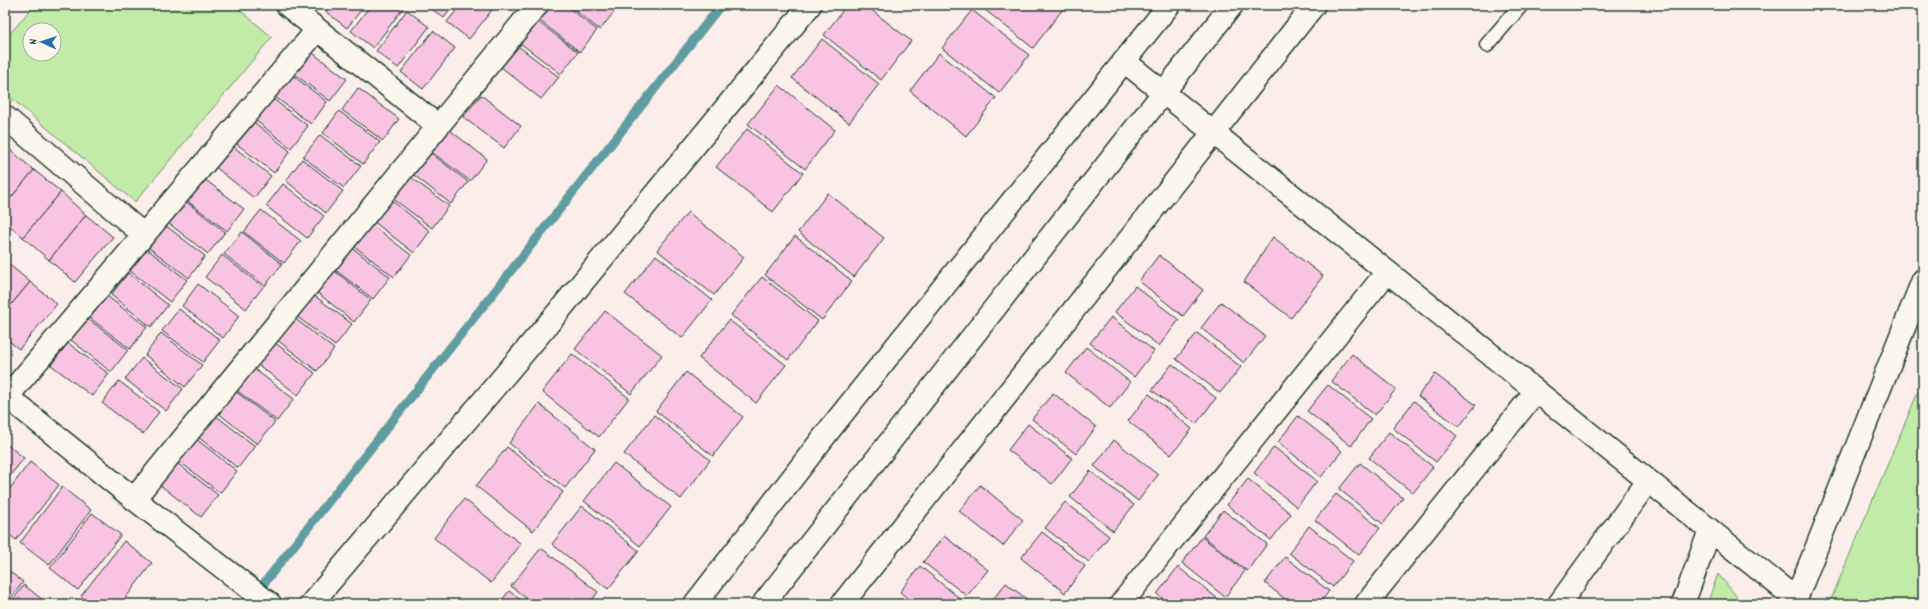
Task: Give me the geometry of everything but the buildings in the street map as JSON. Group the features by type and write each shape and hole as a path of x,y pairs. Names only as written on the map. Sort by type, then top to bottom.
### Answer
{"street":[{"path":"287,5 438,126"},
{"path":"312,604 559,311 810,5"},
{"path":"695,604 834,424 1169,5"},
{"path":"763,604 1232,5"},
{"path":"842,604 1314,5"},
{"path":"134,499 535,6"},
{"path":"270,604 134,499 6,396 317,30"},
{"path":"1124,61 1710,530 1794,602 1923,280"},
{"path":"5,117 144,234"},
{"path":"1121,604 1387,272"},
{"path":"1366,604 1536,391"},
{"path":"1559,604 1648,481"},
{"path":"1683,604 1710,530"}],"lane":[{"path":"1487,45 1521,5"}],"green space":[{"path":"34,5 234,5 272,37 135,202 5,93 5,40"},
{"path":"1923,380 1923,604 1829,604"},
{"path":"1718,574 1743,604 1707,604"}],"waterway":[{"path":"265,582 721,5"}]}
